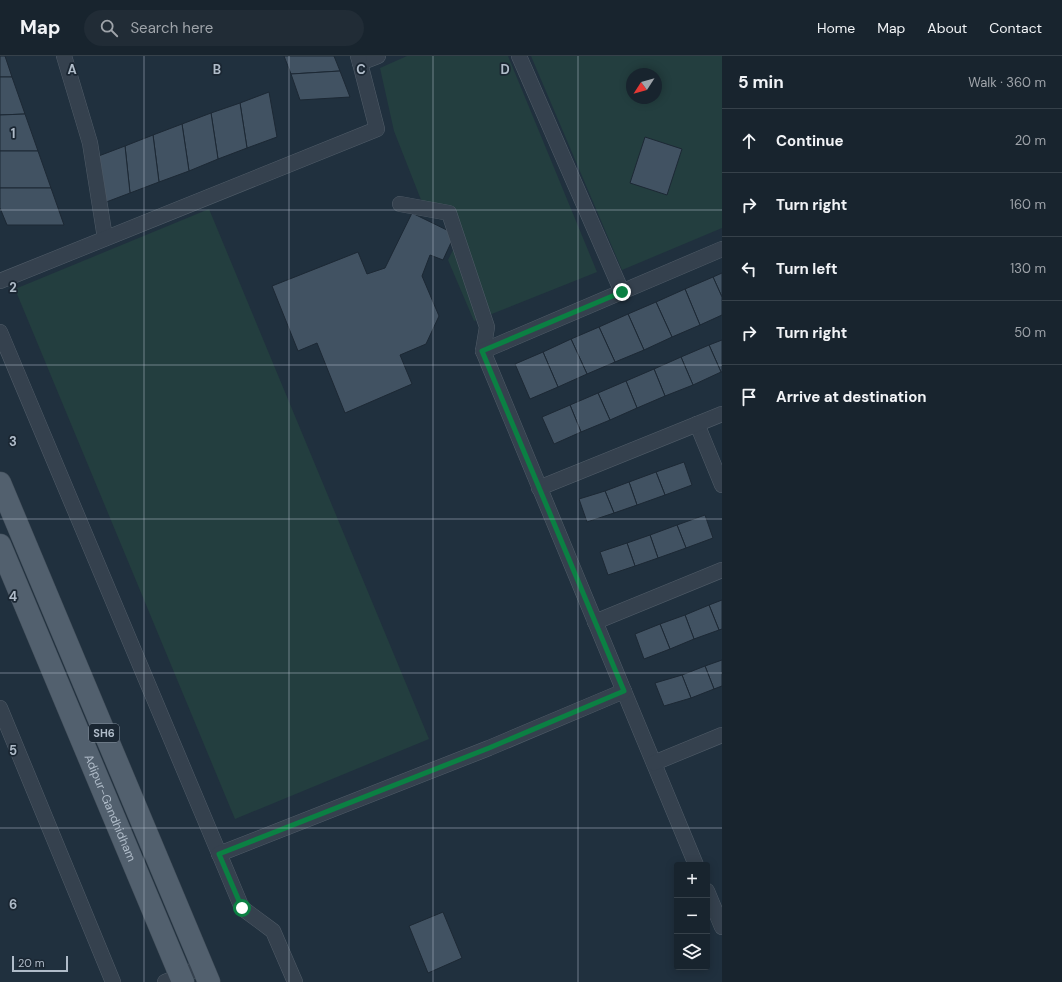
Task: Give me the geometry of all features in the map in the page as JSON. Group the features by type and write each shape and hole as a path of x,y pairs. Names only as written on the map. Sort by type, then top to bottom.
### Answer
{"main road":[{"name":"SH6","path":"0,483 205,974"},
{"name":"Adipur-Gandhidham","path":"0,545 176,980"}],"street":[{"path":"64,56 90,143 105,238"},
{"path":"0,280 376,129 359,59 378,56"},
{"path":"519,56 622,292"},
{"path":"400,204 449,214 487,327 482,351 695,862"},
{"path":"482,351 722,249"},
{"path":"0,332 242,908 273,931 295,982"},
{"path":"539,488 722,414"},
{"path":"697,424 722,485"},
{"path":"595,622 722,570"},
{"path":"219,854 489,748 624,691"},
{"path":"0,708 113,982"},
{"path":"654,763 722,735"},
{"path":"710,898 722,927"},
{"path":"176,980 205,974"}],"green space":[{"path":"407,56 508,56 597,272 474,321 448,260 463,230 425,210 394,131 380,68"},
{"path":"531,56 722,56 722,228 622,270"},
{"path":"209,209 429,739 235,819 15,289"}],"building":[{"path":"0,56 5,56 12,77 0,77"},
{"path":"284,56 334,56 340,71 291,74"},
{"path":"340,71 350,97 300,100 291,74"},
{"path":"0,77 12,77 25,114 0,115"},
{"path":"269,92 277,137 247,148 240,103"},
{"path":"240,103 247,148 218,159 211,113"},
{"path":"211,113 218,159 189,171 182,124"},
{"path":"25,114 38,151 0,151 0,115"},
{"path":"182,124 189,171 159,182 153,135"},
{"path":"153,135 159,182 130,193 125,146"},
{"path":"645,137 682,149 667,195 630,183"},
{"path":"125,146 130,193 101,204 96,157"},
{"path":"0,151 38,151 51,188 0,188"},
{"path":"0,188 51,188 64,225 7,225 0,208"},
{"path":"412,213 455,234 443,260 430,255 422,276 439,316 426,344 400,355 412,384 345,413 317,343 298,351 272,286 358,252 367,274 385,268"},
{"path":"722,273 722,297 713,277"},
{"path":"713,277 722,297 722,315 700,325 685,289"},
{"path":"685,289 700,325 672,337 656,302"},
{"path":"656,302 672,337 644,350 628,314"},
{"path":"628,314 644,350 615,362 599,327"},
{"path":"599,327 615,362 587,374 571,339"},
{"path":"571,339 587,374 558,387 543,352"},
{"path":"722,340 722,372 721,372 709,345"},
{"path":"709,345 721,372 693,385 681,357"},
{"path":"543,352 558,387 530,399 515,364"},
{"path":"681,357 693,385 665,396 654,369"},
{"path":"654,369 665,396 637,408 626,381"},
{"path":"626,381 637,408 610,420 598,393"},
{"path":"598,393 610,420 581,432 570,405"},
{"path":"570,405 581,432 554,444 542,417"},
{"path":"684,462 692,485 665,495 656,472"},
{"path":"656,472 665,495 637,505 629,482"},
{"path":"629,482 637,505 614,513 605,491"},
{"path":"605,491 614,513 587,522 579,499"},
{"path":"705,515 713,538 686,548 677,525"},
{"path":"677,525 686,548 658,558 650,535"},
{"path":"650,535 658,558 635,566 627,543"},
{"path":"627,543 635,566 608,575 600,552"},
{"path":"722,600 722,629 719,630 709,605"},
{"path":"709,605 719,630 694,639 685,615"},
{"path":"685,615 694,639 670,649 660,624"},
{"path":"660,624 670,649 644,659 635,634"},
{"path":"722,660 722,686 714,689 705,666"},
{"path":"705,666 714,689 691,698 682,675"},
{"path":"682,675 691,698 664,706 655,683"},
{"path":"443,912 462,958 428,973 409,926"}],"route":[{"path":"242,908 219,854 489,748 624,691 482,351 622,292"}]}
